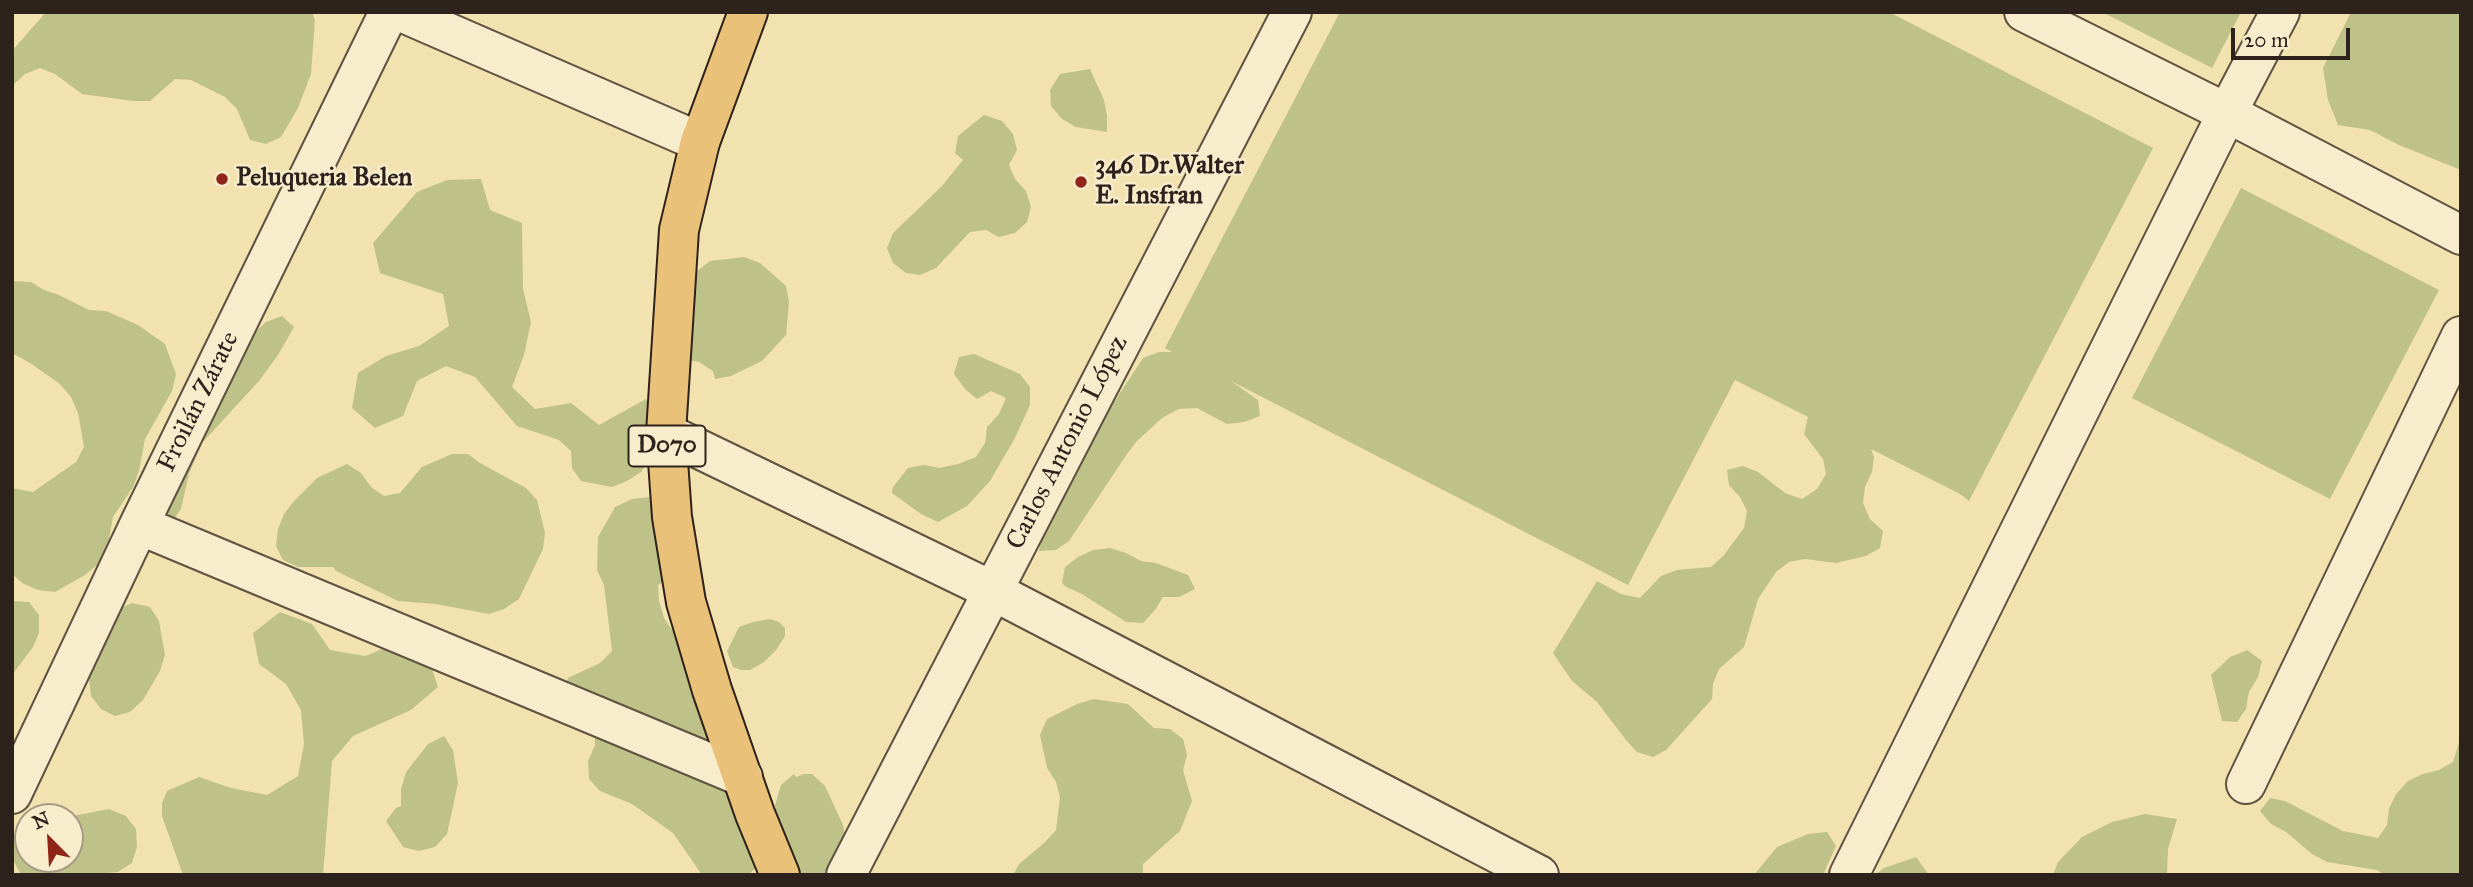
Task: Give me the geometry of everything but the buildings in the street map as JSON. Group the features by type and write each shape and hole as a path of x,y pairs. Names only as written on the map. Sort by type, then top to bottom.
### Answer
{"main road":[{"name":"D070","path":"748,12 700,142 679,229 666,433 672,517 686,602 712,690 780,875"}],"street":[{"name":"Froilán Zárate","path":"12,794 139,525 389,12"},
{"path":"401,12 700,142"},
{"name":"Carlos Antonio López","path":"846,875 1292,12"},
{"path":"2024,12 2227,113 2461,235"},
{"path":"1849,875 2227,113 2280,12"},
{"path":"2246,784 2461,336"},
{"path":"666,433 992,590 1539,875"},
{"path":"139,525 743,776"}],"green space":[{"path":"46,12 312,12 315,20 311,74 298,108 281,137 266,144 250,140 237,109 225,97 191,80 175,79 150,101 82,94 55,74 40,68 25,74 12,86 12,51"},
{"path":"1340,12 1889,12 2153,148 1969,501 1871,449 1874,457 1872,472 1865,487 1863,503 1870,519 1883,531 1880,548 1866,556 1836,563 1805,559 1789,562 1776,572 1758,599 1744,647 1719,669 1713,684 1712,699 1666,750 1653,757 1637,752 1597,702 1572,681 1553,653 1597,581 1621,594 1640,598 1661,576 1677,570 1711,567 1724,555 1744,528 1747,511 1740,497 1729,485 1727,470 1743,466 1758,472 1785,493 1802,499 1817,489 1826,474 1823,459 1804,434 1808,417 1735,380 1628,585 1231,381 1258,400 1260,416 1227,424 1197,408 1179,409 1162,418 1127,454 1069,541 1056,550 1039,551 1060,484 1143,358 1159,352 1172,352 1165,348"},
{"path":"2102,12 2241,12 2212,68"},
{"path":"2351,12 2461,12 2461,170 2370,130 2338,125 2328,100 2323,68"},
{"path":"1090,69 1104,100 1107,132 1076,127 1062,119 1051,106 1050,90 1060,74"},
{"path":"984,115 1002,121 1013,134 1017,150 1009,165 1015,179 1026,191 1031,207 1027,222 1015,233 999,237 986,230 970,232 936,268 920,275 906,273 893,263 887,248 893,233 941,187 963,160 955,153 958,136"},
{"path":"481,179 490,210 522,223 523,289 531,322 524,355 512,387 535,409 571,403 599,425 646,399 659,428 659,446 641,472 627,481 612,487 581,481 572,468 571,451 559,440 517,426 475,377 446,366 417,381 403,416 375,428 352,408 358,373 386,356 419,346 449,326 443,294 380,273 373,243 417,192 447,180"},
{"path":"2241,188 2439,290 2330,499 2132,398"},
{"path":"744,257 760,263 786,286 789,302 786,335 762,361 731,376 715,379 713,371 699,362 683,359 696,272 710,261"},
{"path":"12,281 31,282 89,310 106,311 138,325 165,344 176,374 172,391 145,439 133,487 113,517 107,550 98,564 85,575 55,592 38,590 22,583 12,574 12,488 33,492 76,462 84,447 78,413 71,397 60,384 12,353"},
{"path":"282,316 294,327 278,355 259,381 202,443 189,474 181,509 172,522 164,520 165,488 253,334 266,322"},
{"path":"974,354 1020,374 1030,387 1030,405 990,481 967,506 938,522 921,514 892,493 893,487 908,468 924,465 939,468 958,464 976,457 985,443 987,427 999,414 1006,398 991,391 977,399 954,374 959,357"},
{"path":"452,454 468,454 526,488 537,500 545,533 543,549 519,599 504,609 489,614 436,604 398,601 336,571 333,567 298,567 283,560 276,546 278,529 284,514 317,478 347,464 361,473 371,487 384,496 400,493 422,467"},
{"path":"650,497 659,510 667,580 658,585 659,601 664,618 702,674 757,867 748,875 702,875 673,833 632,804 600,791 589,779 588,761 595,745 595,728 562,693 568,678 600,663 612,651 604,585 597,570 598,537 615,507 632,499"},
{"path":"1110,548 1141,561 1156,563 1188,575 1195,589 1179,597 1163,597 1143,623 1126,622 1062,583 1065,567 1078,557 1093,550"},
{"path":"12,601 29,602 39,615 39,633 33,647 12,675"},
{"path":"132,603 150,607 159,621 165,655 160,671 143,700 130,712 115,716 101,709 91,696 90,659 101,616"},
{"path":"280,612 312,624 330,650 365,656 397,643 428,657 438,687 411,710 353,736 332,761 323,875 183,875 162,816 162,803 167,791 199,777 231,788 267,795 298,776 304,744 301,710 286,684 259,664 253,633"},
{"path":"770,619 785,628 785,636 776,650 764,662 750,670 733,667 727,651 739,627"},
{"path":"2247,650 2262,661 2258,677 2249,692 2246,709 2237,722 2222,721 2211,675 2230,657"},
{"path":"1094,699 1128,704 1154,728 1170,729 1183,739 1187,755 1183,770 1192,801 1180,831 1143,864 1143,875 1013,875 1019,864 1056,830 1060,797 1056,782 1047,768 1040,735 1047,719"},
{"path":"444,736 453,750 458,783 447,834 435,847 419,851 403,847 386,821 396,808 401,806 401,789 406,772 428,744"},
{"path":"2461,736 2461,875 2385,875 2377,870 2327,862 2271,824 2260,811 2270,798 2285,801 2343,831 2378,838 2387,825 2389,809 2396,794 2408,781 2453,762"},
{"path":"794,774 796,777 812,774 825,786 843,825 845,834 840,859 826,875 790,875 775,825 774,809 781,785"},
{"path":"109,809 126,816 136,829 137,847 132,863 118,872 21,875 20,873 84,873 84,814"},
{"path":"2145,814 2177,819 2168,849 2167,875 2053,875 2058,862 2082,837 2112,822"},
{"path":"1827,832 1836,846 1823,875 1754,875 1777,847 1808,834"},
{"path":"1916,857 1929,875 1875,875 1884,868"}],"place":[{"name":"Peluqueria Belen","path":"222,179"},
{"name":"346 Dr.Walter E. Insfran","path":"1081,182"}]}
